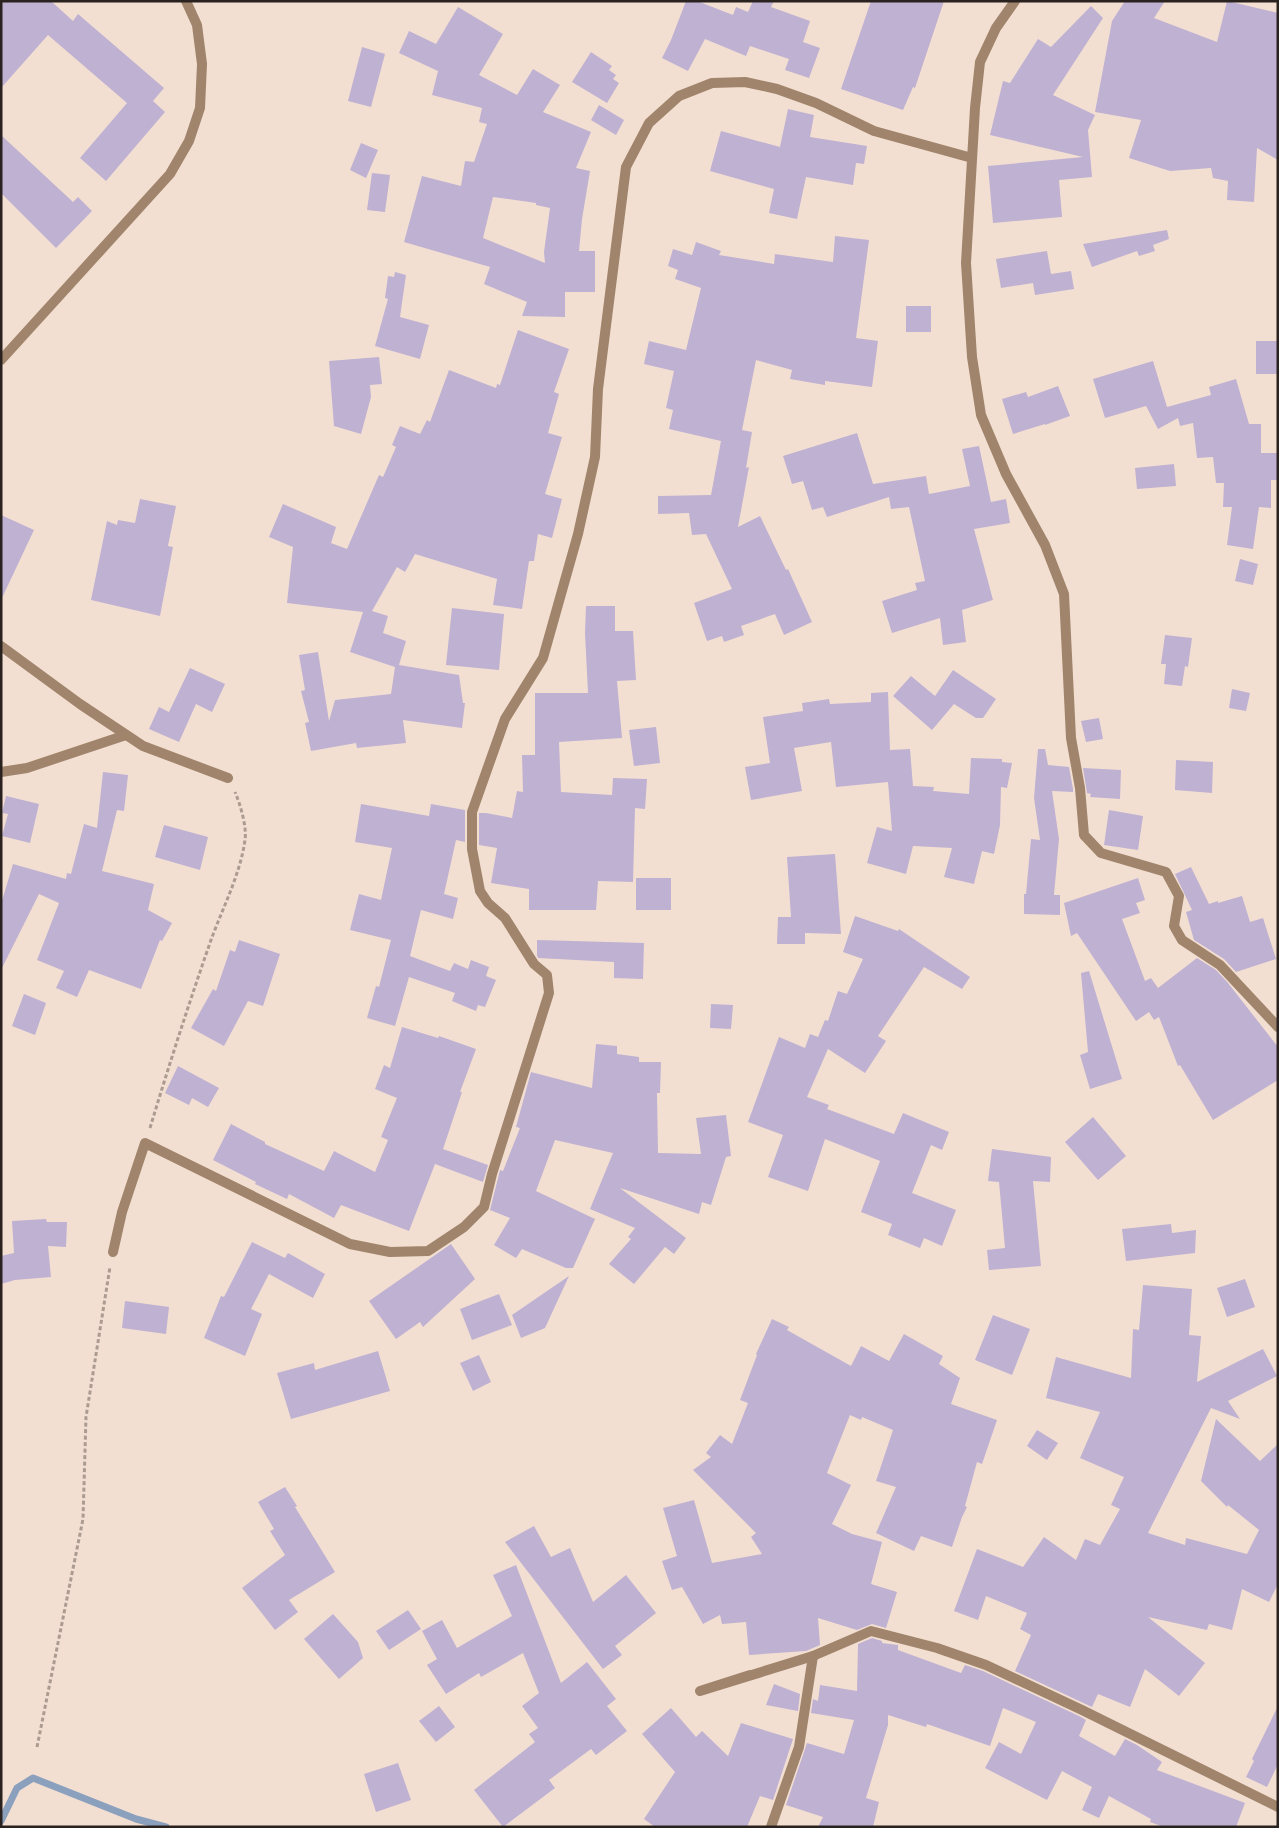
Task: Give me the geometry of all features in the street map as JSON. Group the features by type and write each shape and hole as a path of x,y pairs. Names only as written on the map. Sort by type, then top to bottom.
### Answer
{"street":[{"path":"1,360 170,174 189,141 200,108 202,64 198,25 186,1"},
{"path":"1015,1 996,28 980,62 966,263 972,356 981,415 1006,474 1045,545 1064,594 1071,738 1080,788 1084,835 1101,853 1166,872 1178,896 1174,926 1182,940 1220,965 1278,1027"},
{"path":"113,1252 122,1212 145,1143 350,1244 390,1252 428,1251 464,1227 484,1207 492,1174 549,993 548,975 534,964 505,918 488,903 480,891 472,849 472,812 505,719 542,658 578,534 595,457 599,380 626,167 649,123 679,96 712,83 745,82 776,89 816,103 874,132 972,158"},
{"path":"1,646 80,704 143,746 228,778"},
{"path":"1,772 27,768 126,734"},
{"path":"750,1675 700,1691 814,1656 871,1631 937,1648 995,1669 1278,1807"},
{"path":"772,1827 799,1746 814,1656"}],"path":[{"path":"145,1143 183,1019 235,879 246,838 241,805 228,778"},
{"path":"37,1747 83,1519 86,1416 113,1252"}],"building":[{"path":"1,1 51,1 73,21 78,14 164,88 153,101 165,112 106,181 80,158 127,103 48,35 1,88"},
{"path":"686,1 697,1 733,15 736,7 748,12 753,1 774,1 771,7 810,21 803,42 820,48 809,78 785,70 789,59 750,46 746,56 705,39 688,71 662,58"},
{"path":"871,1 944,1 915,88 913,87 903,110 841,89"},
{"path":"1125,1 1165,1 1154,18 1217,42 1227,1 1278,13 1278,160 1257,148 1254,202 1227,200 1228,181 1213,178 1211,168 1170,171 1129,158 1141,120 1095,112 1112,21"},
{"path":"1091,6 1103,18 1053,95 1095,115 1088,130 1092,177 1059,180 1062,217 993,223 988,166 1083,157 990,135 1003,81 1010,83 1038,39 1051,47"},
{"path":"458,7 503,34 479,75 517,95 533,69 560,85 543,112 591,132 576,168 590,171 579,251 595,251 595,292 565,292 565,317 522,316 527,302 484,284 490,267 404,242 422,176 461,186 465,161 474,162 487,124 479,122 482,108 432,95 438,71 399,53 409,31 436,44","holes":["493,197 536,203 536,205 550,208 544,252 545,263 483,238"]},
{"path":"362,47 385,54 371,107 348,101"},
{"path":"591,52 612,66 609,70 616,75 613,79 619,83 607,103 572,82"},
{"path":"599,105 624,120 616,135 591,120"},
{"path":"788,109 814,115 810,137 867,146 864,164 856,163 853,185 806,177 797,219 769,213 774,189 710,171 721,131 780,147"},
{"path":"1,135 73,202 78,197 92,211 56,248 1,193"},
{"path":"361,143 378,150 366,178 350,170"},
{"path":"372,173 390,175 385,212 367,210"},
{"path":"1167,230 1169,239 1153,245 1155,251 1139,256 1137,251 1092,267 1083,244"},
{"path":"835,236 869,240 856,338 878,341 872,387 825,381 825,385 790,379 792,370 756,360 742,430 752,432 746,468 749,467 738,527 760,516 786,570 788,569 812,622 784,635 775,614 741,626 744,635 724,642 722,636 707,641 694,603 732,589 706,534 692,535 689,513 658,514 658,496 711,495 721,441 669,429 673,410 666,408 674,371 644,364 649,341 686,350 701,288 675,279 678,270 668,266 673,249 692,255 696,242 721,251 719,255 774,264 775,254 833,262"},
{"path":"1047,251 1051,274 1071,271 1074,289 1035,295 1033,283 1001,288 996,259"},
{"path":"395,272 406,275 400,317 429,325 420,359 375,346 388,299 385,298 388,276 394,277"},
{"path":"906,306 931,306 931,332 906,332"},
{"path":"518,330 569,349 554,392 559,394 548,433 562,437 545,494 562,499 552,538 538,534 534,561 529,561 522,609 493,605 497,579 415,554 405,572 397,567 372,611 388,616 383,633 406,641 399,665 459,675 463,703 465,703 462,728 403,720 406,743 357,748 356,743 311,751 305,723 309,722 301,691 305,690 299,655 318,652 329,721 335,700 391,694 395,667 350,652 363,612 287,603 293,547 269,537 283,504 336,527 331,543 347,549 379,475 383,477 396,447 392,445 400,426 420,434 427,420 430,422 449,370 496,388 497,384 500,385"},
{"path":"1256,341 1278,341 1278,374 1256,374"},
{"path":"379,357 382,384 370,385 371,397 361,434 334,426 329,361"},
{"path":"1153,361 1167,407 1211,395 1209,387 1236,379 1249,424 1261,424 1261,453 1278,453 1278,480 1271,480 1271,508 1259,507 1253,549 1227,545 1232,507 1223,507 1224,483 1216,483 1213,457 1197,458 1193,423 1180,426 1178,418 1158,429 1146,406 1105,418 1093,379"},
{"path":"1058,386 1070,416 1013,434 1002,399 1026,392 1028,397"},
{"path":"857,433 873,484 926,476 929,494 970,486 962,449 979,446 991,502 1006,499 1010,523 974,529 993,600 962,610 966,642 943,645 940,618 892,633 882,601 917,590 915,583 925,581 909,507 891,509 889,497 827,517 823,507 812,510 803,481 792,484 783,456"},
{"path":"1174,464 1176,486 1137,489 1135,468"},
{"path":"140,499 176,506 168,546 173,547 160,616 91,600 107,521 117,525 118,520 135,523"},
{"path":"1,515 34,530 1,600"},
{"path":"1240,559 1258,564 1253,585 1235,581"},
{"path":"586,606 615,606 615,631 633,631 636,680 617,681 622,738 559,742 561,792 612,795 613,778 647,779 645,809 635,808 633,882 598,881 596,910 529,910 529,889 491,883 497,848 479,845 479,813 512,818 517,791 523,792 522,755 535,755 535,693 588,693 585,633"},
{"path":"452,608 504,614 499,670 446,665"},
{"path":"1165,635 1192,638 1188,667 1185,666 1182,686 1164,684 1166,664 1161,664"},
{"path":"190,668 225,684 212,712 196,704 179,742 149,729 159,707 169,712"},
{"path":"953,670 996,699 983,718 976,718 954,704 932,730 893,696 911,676 935,696"},
{"path":"1232,689 1250,693 1246,711 1229,708"},
{"path":"888,692 890,750 910,749 913,786 934,787 933,791 969,794 971,758 1002,759 1002,762 1012,763 1007,788 1001,787 1000,825 994,854 982,851 974,884 944,877 952,848 913,846 906,874 867,863 877,827 892,831 888,782 836,787 831,742 794,748 802,791 751,800 745,767 770,763 763,717 803,711 802,703 829,699 830,704 871,702 871,693"},
{"path":"1099,718 1103,739 1086,742 1081,721"},
{"path":"656,727 660,763 634,766 629,730"},
{"path":"1038,749 1045,749 1048,765 1069,767 1073,789 1073,792 1052,791 1059,839 1054,895 1060,895 1060,915 1024,914 1024,894 1026,894 1031,839 1040,840 1034,798"},
{"path":"1176,760 1213,762 1212,793 1175,790"},
{"path":"1083,768 1121,770 1120,799 1090,797 1091,794 1087,793"},
{"path":"103,772 128,775 124,811 117,810 102,871 154,884 148,910 172,923 162,941 160,940 141,989 89,970 77,997 56,988 64,971 37,960 59,903 39,894 1,970 1,904 13,864 66,879 67,873 71,874 84,824 97,828"},
{"path":"6,796 39,804 30,843 2,836 8,814 2,813"},
{"path":"361,804 429,816 431,804 465,810 465,842 456,840 444,894 458,898 453,919 421,910 410,956 450,971 454,963 468,969 471,960 489,967 486,976 496,980 485,1007 478,1005 476,1011 452,1001 455,993 409,977 395,1026 367,1018 376,986 379,987 391,940 350,930 359,894 381,900 392,848 355,842"},
{"path":"1109,810 1143,816 1138,850 1104,845"},
{"path":"164,825 208,837 200,870 155,857"},
{"path":"835,854 841,934 805,933 805,944 777,944 778,917 791,917 787,857"},
{"path":"1191,867 1209,904 1242,896 1250,922 1263,918 1276,959 1236,972 1224,959 1194,940 1186,912 1192,910 1175,874"},
{"path":"636,878 671,878 671,910 636,910"},
{"path":"1138,878 1145,900 1136,903 1140,913 1122,919 1145,981 1151,978 1158,988 1197,958 1216,970 1228,983 1278,1047 1278,1080 1213,1120 1180,1065 1178,1066 1159,1017 1154,1020 1149,1012 1136,1021 1077,933 1071,936 1064,903"},
{"path":"855,916 898,931 899,929 970,977 962,989 924,967 878,1036 886,1041 865,1073 828,1049 807,1097 829,1105 827,1109 894,1134 903,1113 949,1132 942,1150 931,1145 912,1193 956,1210 942,1246 924,1238 920,1248 888,1235 892,1224 861,1212 880,1161 825,1139 808,1191 768,1177 783,1135 748,1122 779,1037 805,1048 810,1034 818,1037 825,1020 828,1021 838,991 847,994 863,959 843,952"},
{"path":"239,940 280,954 263,1006 248,1001 224,1046 191,1028 213,989 216,991 230,950 235,952"},
{"path":"537,940 644,943 643,979 614,978 614,962 538,958"},
{"path":"1089,971 1122,1079 1090,1089 1080,1055 1088,1052 1081,973"},
{"path":"24,994 46,1003 35,1035 12,1026"},
{"path":"711,1004 733,1005 731,1029 710,1028"},
{"path":"402,1027 438,1038 439,1036 476,1049 460,1092 462,1092 443,1149 488,1165 483,1182 435,1164 409,1231 341,1205 334,1218 289,1194 287,1199 255,1184 256,1182 213,1160 231,1124 265,1142 265,1144 324,1171 334,1151 375,1172 388,1140 381,1137 397,1098 375,1089 384,1065 390,1068"},
{"path":"596,1044 617,1046 617,1054 639,1057 639,1062 661,1062 660,1093 657,1093 658,1153 701,1154 696,1118 726,1115 731,1156 726,1157 711,1205 702,1202 699,1214 620,1188 686,1238 674,1254 665,1247 634,1284 609,1264 631,1239 628,1237 635,1228 590,1209 613,1153 555,1140 536,1191 595,1219 573,1268 566,1268 522,1249 516,1258 494,1245 510,1218 490,1210 500,1170 503,1171 520,1128 516,1127 531,1072 592,1088"},
{"path":"178,1066 219,1088 208,1107 192,1098 189,1105 165,1093"},
{"path":"1093,1117 1126,1156 1098,1180 1065,1142"},
{"path":"992,1149 1051,1157 1050,1182 1033,1181 1041,1266 989,1270 987,1250 1005,1248 999,1182 988,1181"},
{"path":"46,1219 47,1222 67,1222 66,1247 48,1246 51,1277 15,1280 1,1284 1,1256 14,1253 12,1221"},
{"path":"1171,1224 1172,1233 1196,1230 1195,1253 1126,1261 1122,1229"},
{"path":"252,1242 285,1258 288,1253 325,1274 313,1298 269,1274 251,1309 262,1314 245,1356 204,1338 221,1296 224,1297"},
{"path":"451,1244 475,1279 423,1327 420,1322 396,1339 369,1301"},
{"path":"569,1276 545,1328 521,1338 512,1315"},
{"path":"1245,1279 1255,1307 1227,1317 1217,1288"},
{"path":"1143,1285 1192,1289 1189,1335 1201,1336 1197,1382 1263,1349 1277,1376 1228,1401 1240,1419 1211,1408 1148,1533 1185,1545 1186,1538 1247,1554 1259,1530 1228,1505 1227,1507 1201,1481 1216,1419 1260,1461 1278,1444 1278,1584 1269,1602 1242,1589 1232,1630 1209,1624 1207,1630 1148,1617 1205,1663 1179,1696 1145,1669 1130,1707 1098,1694 1092,1707 1015,1671 1031,1635 1020,1629 1027,1613 986,1596 978,1620 954,1611 977,1549 1023,1567 1044,1537 1076,1560 1085,1539 1100,1545 1120,1509 1111,1505 1124,1477 1080,1458 1100,1412 1046,1398 1056,1357 1131,1378 1133,1329 1139,1330"},
{"path":"499,1294 512,1325 472,1340 460,1309"},
{"path":"125,1301 169,1307 166,1334 122,1328"},
{"path":"993,1315 1030,1329 1012,1375 975,1360"},
{"path":"772,1319 789,1327 787,1330 851,1366 861,1346 889,1361 904,1334 943,1356 939,1364 960,1378 951,1404 997,1420 982,1464 977,1462 965,1506 967,1507 952,1547 921,1536 914,1551 876,1533 896,1487 876,1481 893,1430 862,1417 861,1420 850,1415 827,1473 851,1485 832,1524 852,1534 882,1542 871,1584 897,1592 886,1628 872,1624 857,1630 818,1618 820,1645 806,1651 749,1655 746,1622 722,1624 720,1615 703,1624 682,1587 672,1590 662,1561 677,1556 663,1508 694,1500 712,1563 762,1554 751,1537 756,1533 693,1470 711,1457 706,1453 720,1435 732,1444 748,1403 740,1400 756,1354"},
{"path":"378,1351 390,1391 291,1419 277,1373 314,1363 315,1370"},
{"path":"479,1355 491,1382 473,1391 460,1363"},
{"path":"1037,1430 1058,1443 1047,1460 1027,1446"},
{"path":"285,1487 297,1506 295,1507 335,1572 289,1600 298,1612 275,1630 242,1588 285,1555 270,1531 274,1529 258,1502"},
{"path":"534,1526 551,1557 570,1548 593,1602 626,1575 656,1613 615,1646 622,1655 603,1669 505,1542"},
{"path":"516,1565 561,1683 587,1662 616,1699 607,1706 627,1731 596,1755 591,1749 549,1780 555,1788 503,1827 474,1790 535,1742 529,1734 538,1728 522,1706 539,1693 523,1653 481,1677 479,1673 446,1694 427,1665 437,1659 422,1631 442,1620 457,1648 512,1616 493,1575"},
{"path":"408,1610 421,1629 389,1650 376,1631"},
{"path":"333,1614 358,1642 363,1658 339,1679 304,1639"},
{"path":"872,1638 882,1641 882,1643 898,1645 898,1650 961,1673 965,1665 983,1671 1079,1716 1086,1720 1079,1736 1115,1756 1125,1739 1137,1745 1162,1762 1157,1770 1245,1803 1236,1827 1164,1827 1150,1822 1151,1819 1109,1796 1099,1818 1082,1810 1092,1787 1062,1771 1047,1800 985,1768 999,1742 1021,1754 1036,1722 1003,1708 990,1746 927,1724 926,1727 888,1715 888,1725 866,1798 879,1802 873,1827 818,1827 823,1817 786,1805 807,1743 844,1754 854,1720 811,1713 813,1699 818,1701 820,1685 857,1691 858,1644"},
{"path":"774,1684 800,1694 798,1711 766,1705"},
{"path":"439,1706 455,1727 436,1742 419,1721"},
{"path":"1278,1706 1278,1764 1267,1787 1246,1777 1254,1761 1252,1759"},
{"path":"671,1708 696,1737 702,1731 728,1756 741,1723 793,1739 773,1800 760,1796 747,1827 655,1827 644,1819 675,1772 642,1734"},
{"path":"398,1763 411,1800 376,1812 364,1774"}],"waterway":[{"path":"1,1821 17,1788 33,1778 136,1819 166,1827"}]}
